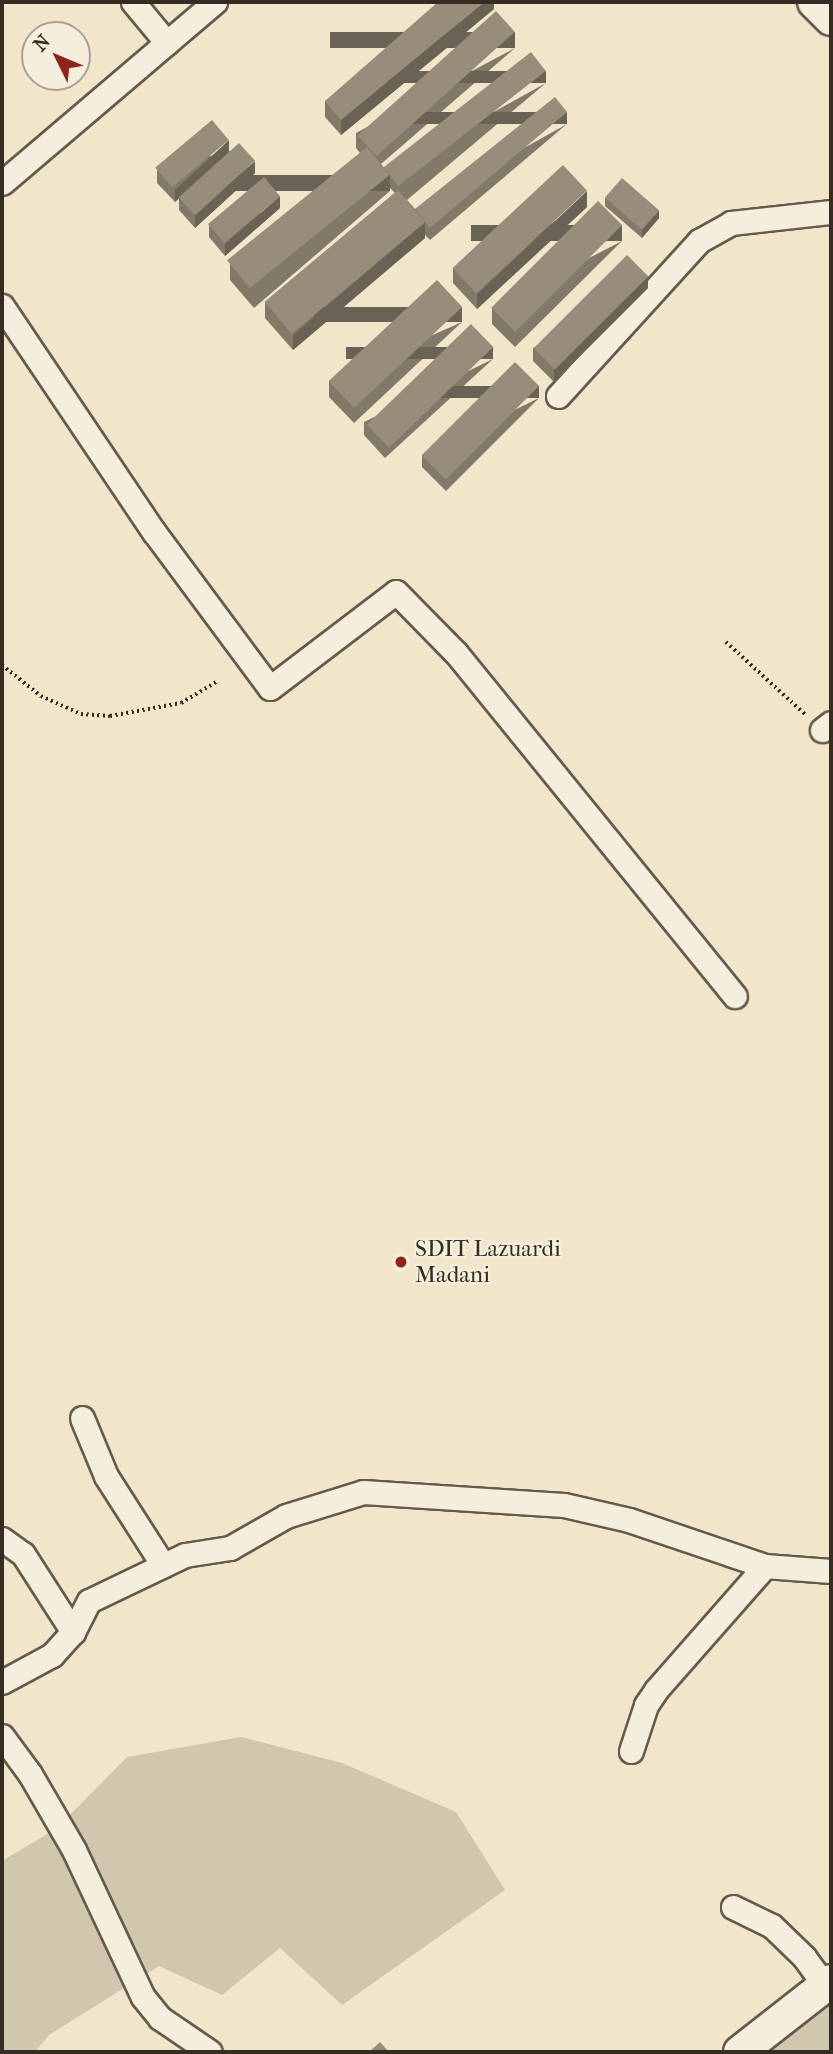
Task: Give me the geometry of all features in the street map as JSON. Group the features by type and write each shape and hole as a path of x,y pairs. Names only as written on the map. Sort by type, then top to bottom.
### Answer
{"main road":[{"path":"814,2 831,19"},
{"path":"740,2052 828,1984"}],"street":[{"path":"134,2 167,43"},
{"path":"2,183 215,2"},
{"path":"558,396 699,241 730,223 831,212"},
{"path":"2,306 154,532 270,688 396,592 456,653 735,996"},
{"path":"82,1418 106,1476 163,1565"},
{"path":"2,1682 52,1655 73,1633 80,1611 89,1601 185,1555 230,1548 286,1516 363,1492 564,1505 629,1520 765,1566 831,1571"},
{"path":"2,1539 23,1554 73,1633"},
{"path":"631,1751 646,1705 656,1690 765,1566"},
{"path":"2,1736 30,1774 74,1850 143,1997 160,2018 210,2052"},
{"path":"733,1907 772,1926 828,1984"}],"path":[{"path":"726,642 827,726"},
{"path":"2,665 41,696 81,714 110,716 181,703 216,682"}],"shaded area":[{"path":"241,1737 342,1763 456,1812 505,1890 342,2005 280,1948 222,1995 159,1966 49,2035 35,2052 2,2052 2,1861 57,1828 127,1757"},
{"path":"831,1984 831,2052 750,2052"}],"building":[{"path":"438,2 484,2 341,120 325,101"},
{"path":"496,11 515,32 377,156 358,135"},
{"path":"531,52 546,71 398,186 384,167"},
{"path":"555,97 567,112 430,228 415,209"},
{"path":"212,120 229,140 172,187 155,168"},
{"path":"239,143 255,161 195,215 179,197"},
{"path":"367,147 390,175 250,288 227,260"},
{"path":"563,165 587,191 476,294 453,268"},
{"path":"264,177 280,196 224,243 208,224"},
{"path":"622,178 659,210 642,230 605,198"},
{"path":"398,190 425,222 292,334 265,302"},
{"path":"598,201 622,225 515,332 491,308"},
{"path":"627,255 648,276 555,370 534,348"},
{"path":"437,280 462,307 354,408 329,381"},
{"path":"471,324 493,347 389,448 367,425"},
{"path":"515,362 539,386 446,479 422,455"},
{"path":"380,2042 389,2052 369,2052"}],"place":[{"name":"SDIT Lazuardi Madani","path":"401,1262"}]}
